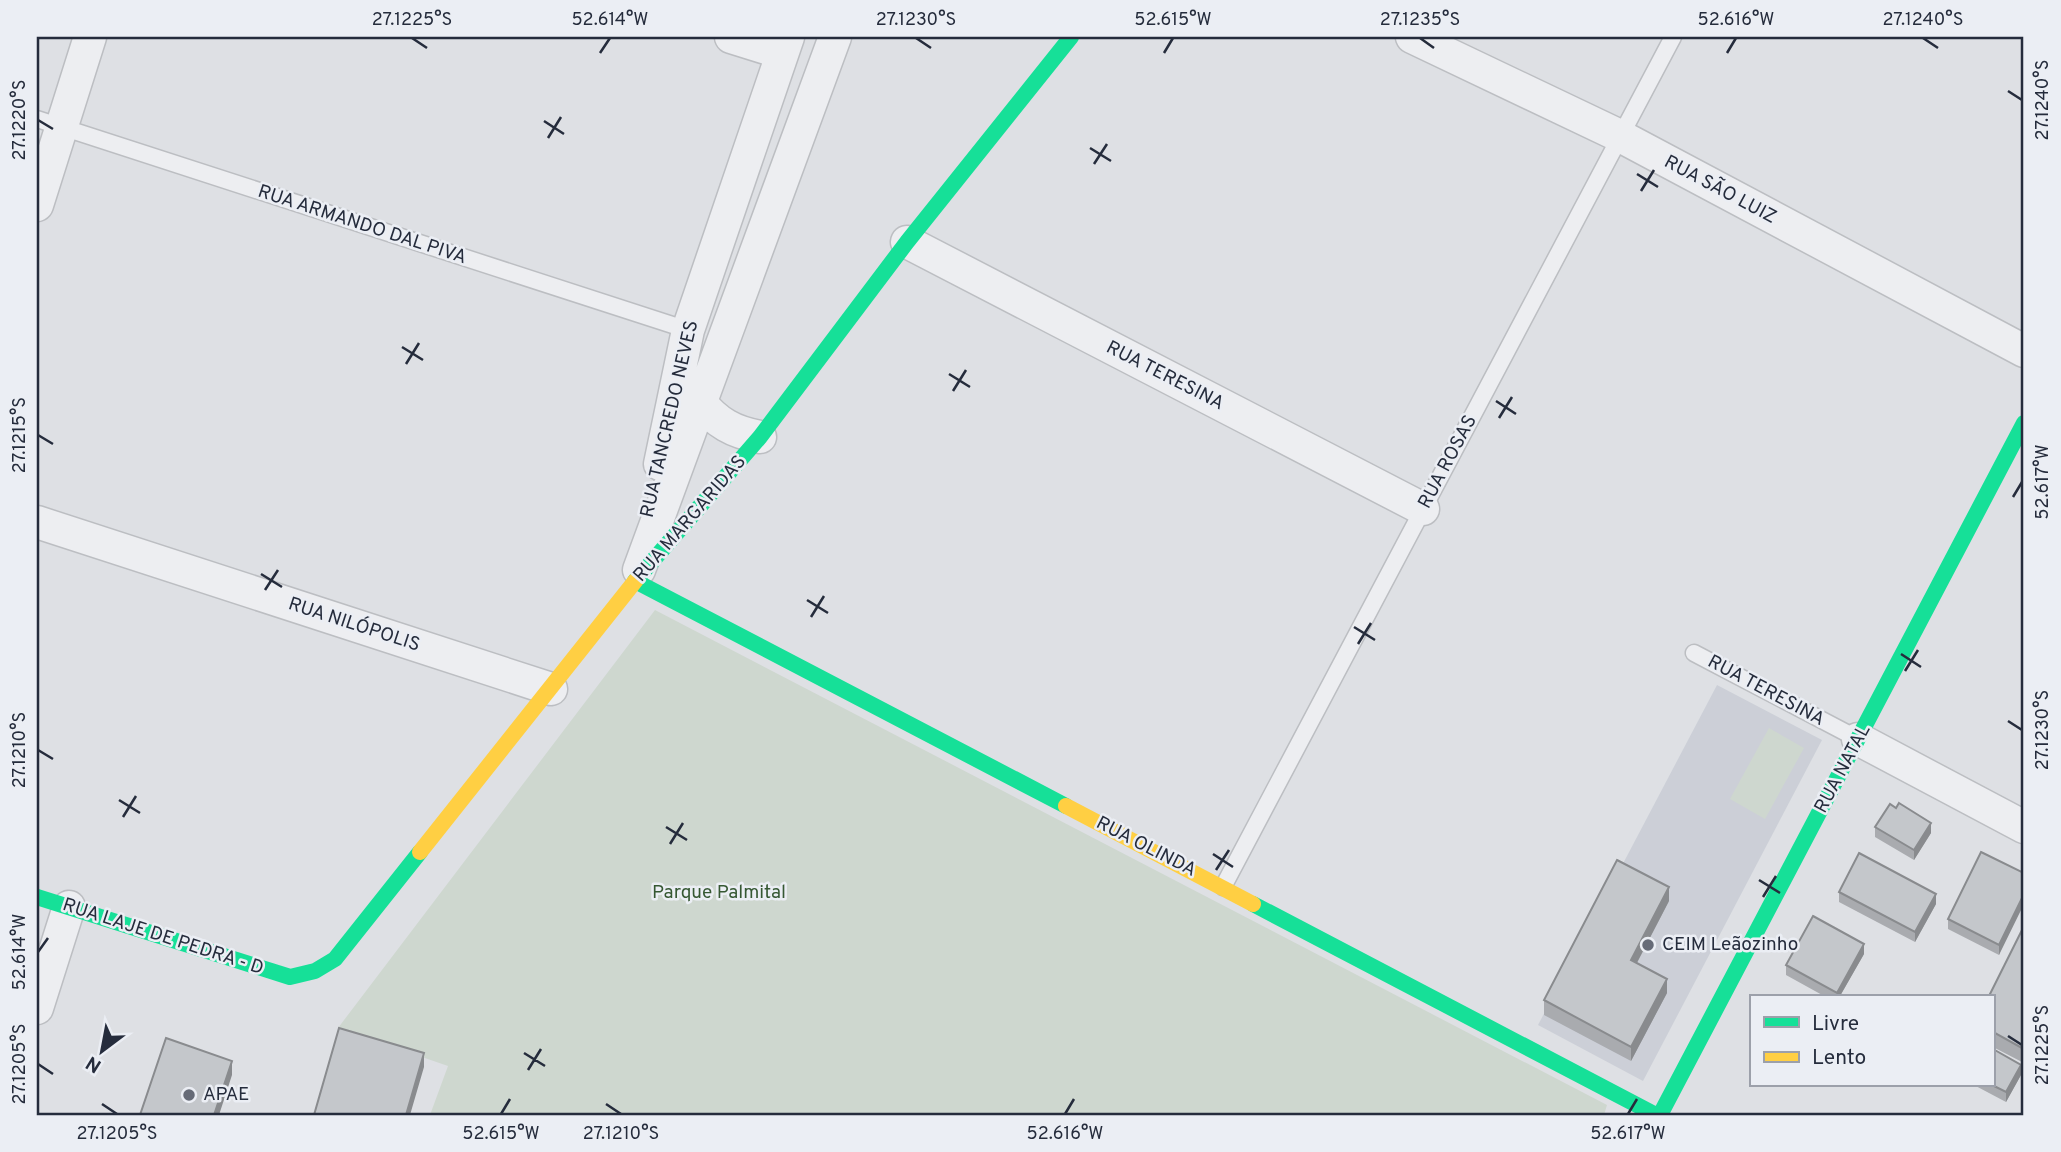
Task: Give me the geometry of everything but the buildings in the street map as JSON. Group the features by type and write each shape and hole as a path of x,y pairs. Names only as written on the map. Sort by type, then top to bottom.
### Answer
{"street":[{"path":"37,205 49,123 90,37"},
{"path":"731,37 785,45"},
{"name":"RUA TANCREDO NEVES","path":"635,581 835,37"},
{"name":"RUA MARGARIDAS","path":"290,977 315,971 335,959 635,581 760,438 907,242 1071,37"},
{"name":"RUA SÃO LUIZ","path":"1412,37 1620,136 2024,351"},
{"name":"RUA TANCREDO NEVES","path":"635,581 688,330 785,45"},
{"name":"RUA TERESINA","path":"907,242 1423,509"},
{"name":"RUA TANCREDO NEVES","path":"699,401 714,418 735,432 760,438"},
{"name":"RUA NATAL","path":"1658,1115 2024,423"},
{"name":"RUA NILÓPOLIS","path":"37,522 551,689"},
{"name":"RUA OLINDA","path":"635,581 1658,1115"},
{"name":"RUA TERESINA","path":"1858,740 2024,827"},
{"name":"RUA LAJE DE PEDRA - D","path":"37,897 290,977"},
{"path":"37,1008 69,907"}],"lane":[{"name":"RUA ROSAS","path":"1223,887 1673,37"},
{"name":"RUA ARMANDO DAL PIVA","path":"49,123 688,330"},
{"name":"RUA TERESINA","path":"1694,653 1858,740"}],"shaded area":[{"name":"CEIM Leãozinho","path":"1717,685 1822,740 1643,1081 1538,1025"}],"green space":[{"name":"Parque Palmital","path":"655,610 1607,1105 1604,1115 430,1115 448,1066 338,1028"},
{"path":"1769,728 1804,748 1765,819 1730,799"}],"traffic: fast":[{"path":"636,580 760,437 907,242 1071,37"},
{"path":"1660,1115 2024,423"},
{"path":"635,581 1066,806"},
{"path":"37,897 290,977 315,971 335,959 420,852"},
{"path":"1253,904 1656,1115"}],"traffic: slow":[{"path":"420,852 636,580"},
{"path":"1066,806 1253,904"}],"place":[{"name":"CEIM Leãozinho","path":"1648,945"},
{"name":"APAE","path":"189,1095"}]}
